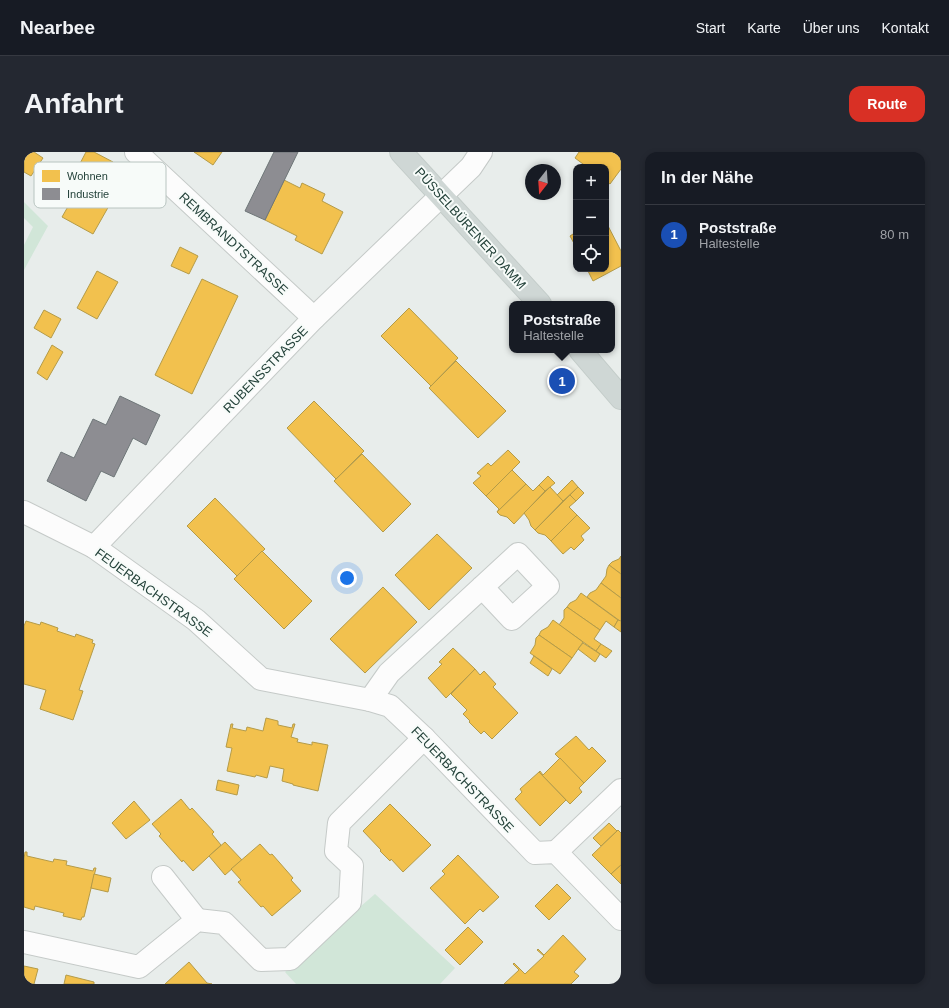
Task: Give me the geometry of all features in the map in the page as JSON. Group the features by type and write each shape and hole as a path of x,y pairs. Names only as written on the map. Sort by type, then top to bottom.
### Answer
{"main road":[{"name":"PÜSSELBÜRENER DAMM","path":"401,152 537,301"},
{"path":"583,353 621,398"}],"street":[{"name":"REMBRANDTSTRASSE","path":"136,152 147,162"},
{"name":"RUBENSSTRASSE","path":"94,547 314,318 471,167 481,152"},
{"name":"REMBRANDTSTRASSE","path":"166,180 314,318"},
{"name":"FEUERBACHSTRASSE","path":"24,512 94,547 196,620 261,679 370,700 390,706 424,738 535,853 556,852"},
{"path":"370,700 389,673 482,588"},
{"path":"163,877 197,920 224,924 261,960 290,959 350,902 352,866 336,851 339,823 424,738"},
{"path":"621,790 556,852 621,919"},
{"path":"24,942 139,967 197,920"}],"green space":[{"path":"24,202 48,226 24,270 24,245 33,227 24,218"},
{"path":"375,894 455,968 440,984 296,984 285,972"}],"building: Wohnen":[{"path":"24,152 34,152 43,158 40,162 34,162 34,172 31,176 24,172"},
{"path":"86,152 94,152 113,162 81,162"},
{"path":"194,152 222,152 213,165"},
{"path":"579,152 621,152 621,169 610,184 609,164 583,164 575,158"},
{"path":"284,180 300,188 302,183 325,194 322,201 343,212 322,254 295,240 297,236 265,220"},
{"path":"67,208 108,208 93,234 62,217"},
{"path":"609,228 621,251 621,266 593,281 588,272 609,272"},
{"path":"573,234 573,242 570,236"},
{"path":"180,247 198,256 189,274 171,266"},
{"path":"97,271 118,282 97,319 77,308"},
{"path":"202,279 238,296 192,394 155,375"},
{"path":"409,308 458,358 431,386 381,336"},
{"path":"44,310 61,319 51,338 34,328"},
{"path":"52,345 63,352 47,380 37,373"},
{"path":"456,361 506,411 478,438 429,388"},
{"path":"314,401 364,451 336,479 287,428"},
{"path":"508,450 520,462 486,496 473,483 481,476 477,473 488,463 491,466"},
{"path":"362,454 411,504 383,532 334,481"},
{"path":"512,470 526,484 497,512 499,509 486,496"},
{"path":"548,476 555,483 545,491 539,485"},
{"path":"572,480 578,487 563,501 557,495"},
{"path":"526,484 533,491 539,485 545,491 514,524 507,517 500,515 497,512"},
{"path":"550,487 563,501 535,530 524,513"},
{"path":"578,487 584,493 576,501 570,495"},
{"path":"570,495 576,501 569,507 577,515 551,541 545,535 538,533 535,530"},
{"path":"215,498 265,549 237,576 187,526"},
{"path":"577,515 590,528 581,536 584,540 574,550 571,547 563,554 551,541"},
{"path":"437,534 472,568 429,610 395,575"},
{"path":"262,551 312,601 284,629 234,579"},
{"path":"621,556 621,574 609,565"},
{"path":"609,565 621,574 621,598 601,583 606,576"},
{"path":"601,583 621,598 620,621 587,597 590,593 596,590"},
{"path":"383,587 417,622 365,673 330,639"},
{"path":"581,593 618,620 614,627 606,621 600,630 567,607 570,603 576,600"},
{"path":"567,607 600,630 594,639 601,644 596,651 559,625 564,618 564,610"},
{"path":"553,620 583,642 572,658 539,635 541,631 548,627"},
{"path":"618,620 621,621 621,632 614,627"},
{"path":"26,621 40,625 41,622 58,628 57,631 75,637 76,634 93,640 92,643 95,644 79,690 83,691 73,720 40,709 46,690 24,684 24,626"},
{"path":"539,635 572,658 560,674 530,653 535,645 536,638"},
{"path":"583,643 600,654 595,662 578,649"},
{"path":"601,644 612,651 606,658 596,651"},
{"path":"453,648 475,669 446,698 428,678 442,664 439,662"},
{"path":"534,656 552,669 548,676 530,663"},
{"path":"475,669 480,675 484,671 496,684 493,687 518,713 492,739 484,731 481,734 469,722 470,721 463,714 467,710 451,694"},
{"path":"266,718 278,721 278,725 292,728 293,724 295,724 291,737 298,739 297,742 312,745 312,742 328,745 318,791 282,781 284,769 270,766 267,778 227,771 232,748 226,747 231,724 233,724 232,728 246,731 247,727 263,731"},
{"path":"576,736 589,750 592,747 606,761 584,783 555,754"},
{"path":"560,758 584,783 579,788 582,792 570,804 539,772 540,771 543,775"},
{"path":"539,772 566,800 540,826 515,799 522,792 520,789"},
{"path":"218,780 239,785 237,795 216,790"},
{"path":"181,799 190,810 192,808 214,832 212,834 221,845 193,871 183,860 182,862 159,836 161,834 152,824"},
{"path":"134,801 150,820 126,839 112,823"},
{"path":"390,804 431,845 403,872 391,859 390,861 380,851 381,850 363,831"},
{"path":"609,823 617,831 601,846 593,838"},
{"path":"618,830 621,833 621,865 611,874 592,855"},
{"path":"225,842 242,860 225,875 209,856"},
{"path":"260,844 270,855 272,854 293,878 291,880 301,891 272,916 263,906 261,907 238,882 241,880 231,869"},
{"path":"25,852 27,852 27,856 53,862 54,859 67,861 66,865 93,871 94,868 96,868 84,917 82,917 81,920 63,916 64,913 35,906 34,910 24,907"},
{"path":"458,855 499,897 483,912 480,909 465,924 430,888 445,874 442,871"},
{"path":"621,865 621,884 611,874"},
{"path":"94,874 111,878 108,892 91,888"},
{"path":"557,884 571,898 549,920 535,906"},
{"path":"468,927 483,942 460,965 445,950"},
{"path":"563,935 586,959 574,972 579,976 571,984 504,984 519,970 513,964 514,963 525,974 544,956 537,950 538,949 544,955"},
{"path":"189,962 207,983 212,984 165,984"},
{"path":"24,966 38,969 34,984 24,984"},
{"path":"66,975 94,982 94,984 64,984"}],"building: Industrie":[{"path":"274,152 298,152 265,220 245,211"},
{"path":"120,396 160,415 146,445 133,438 114,477 101,471 86,501 47,481 61,452 74,458 93,419 106,425"}],"place":[{"name":"Poststraße","path":"562,381"}]}
